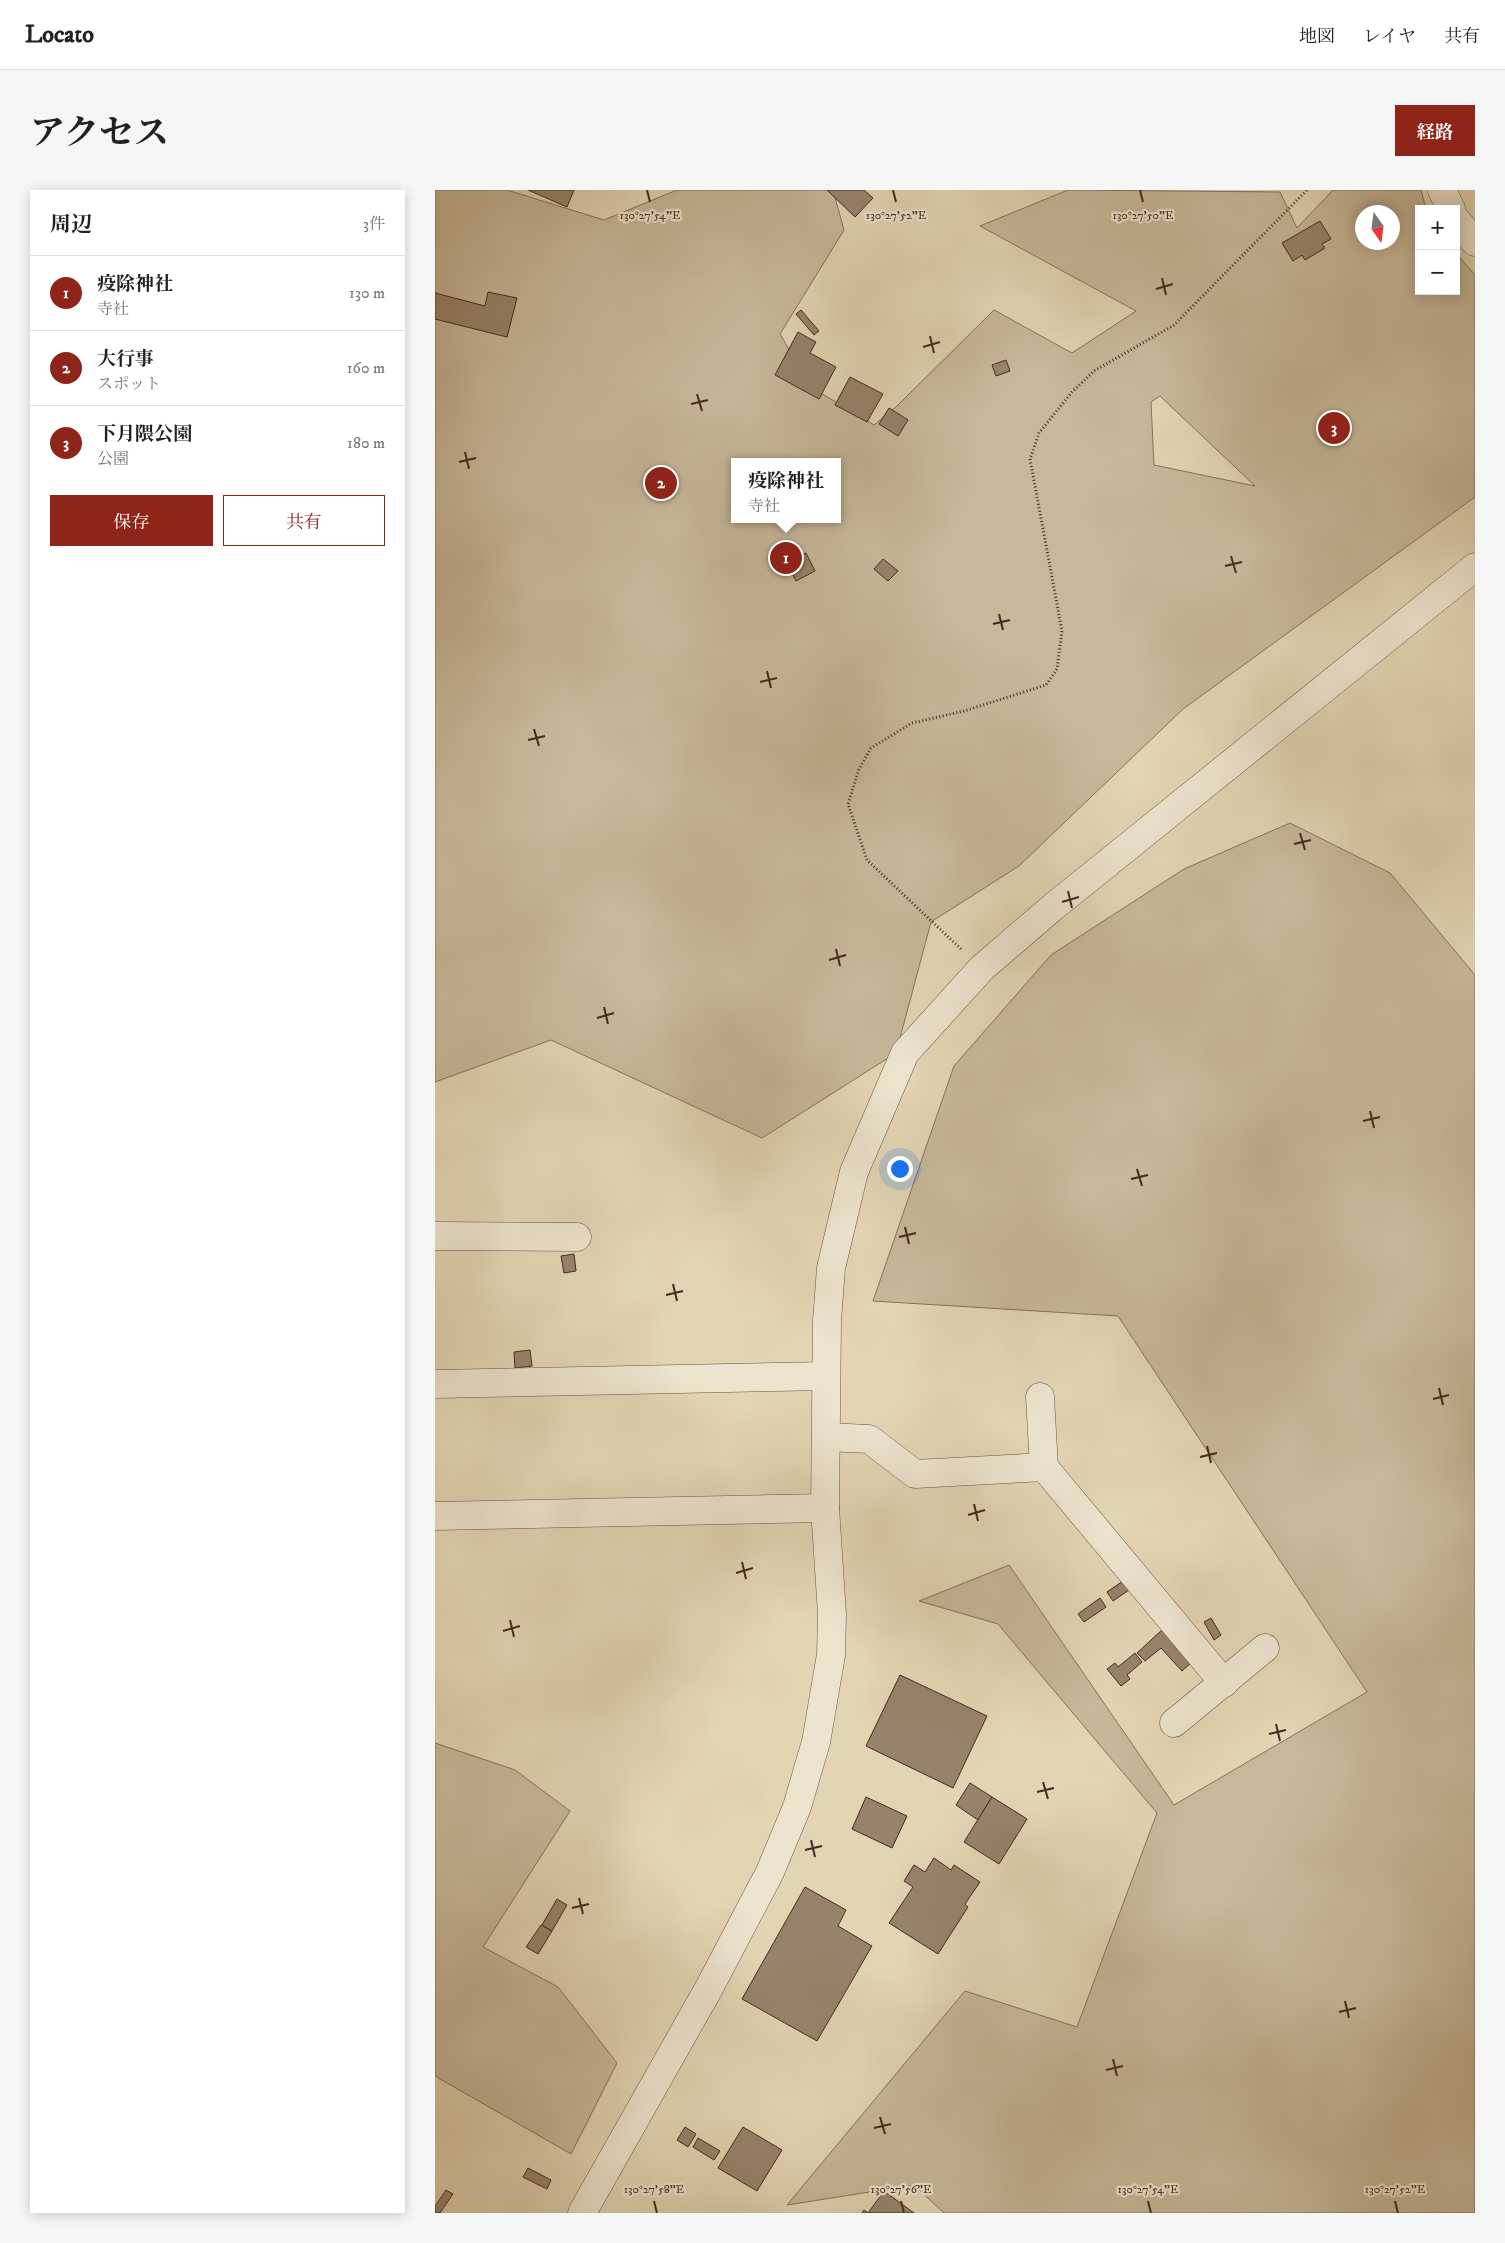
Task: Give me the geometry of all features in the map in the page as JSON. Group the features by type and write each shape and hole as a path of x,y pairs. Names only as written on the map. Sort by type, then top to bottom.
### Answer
{"street":[{"path":"1442,190 1449,205"},
{"path":"1460,225 1475,242"},
{"path":"583,2213 717,1972 770,1872 797,1806 816,1742 831,1655 832,1614 825,1508 827,1320 831,1268 854,1172 905,1053 982,968 1053,907 1475,568"},
{"path":"435,1236 577,1237"},
{"path":"435,1384 826,1376"},
{"path":"1040,1398 1044,1468 1223,1683"},
{"path":"826,1437 869,1439 915,1474 1044,1468"},
{"path":"435,1516 825,1508"},
{"path":"1174,1723 1265,1648"}],"path":[{"path":"982,968 867,860 848,804 859,769 871,748 912,723 964,711 1046,685 1057,669 1062,631 1029,459 1039,433 1072,392 1094,371 1174,325 1307,190"}],"shaded area":[{"path":"435,190 507,190 604,220 677,190 833,190 844,230 780,334 811,387 874,425 898,405 994,310 1072,353 1136,311 980,226 1068,190 1280,192 1297,228 1333,190 1421,190 1425,205 1415,205 1415,295 1460,295 1460,258 1475,275 1475,497 1183,709 1019,866 931,922 896,1053 762,1138 551,1040 435,1082","holes":["1160,396 1255,486 1154,465 1151,402"]},
{"path":"1290,823 1390,873 1475,975 1475,2213 944,2213 914,2185 787,2205 965,1991 1077,2027 1157,1813 998,1624 919,1601 1009,1565 1174,1805 1367,1692 1118,1316 873,1301 954,1066 1051,955 1184,869"},
{"path":"435,1743 515,1770 570,1811 483,1947 558,1987 617,2063 571,2154 435,2076"}],"building":[{"path":"528,190 574,190 567,207"},
{"path":"827,190 864,190 873,198 855,217"},
{"path":"1320,221 1331,239 1322,244 1325,248 1305,260 1302,255 1293,261 1282,243"},
{"path":"488,292 517,298 507,337 435,319 435,293 485,306"},
{"path":"801,310 819,331 814,335 796,314"},
{"path":"798,332 816,342 810,353 836,367 819,399 775,375"},
{"path":"1006,360 1010,371 996,376 992,365"},
{"path":"850,377 883,394 867,422 835,405"},
{"path":"889,408 908,420 898,436 879,424"},
{"path":"806,553 815,571 796,581 787,563"},
{"path":"883,559 898,571 888,581 874,569"},
{"path":"574,1254 576,1271 564,1273 561,1256"},
{"path":"530,1350 532,1366 515,1368 514,1352"},
{"path":"1123,1581 1129,1590 1113,1601 1107,1592"},
{"path":"1100,1598 1106,1607 1084,1622 1078,1614"},
{"path":"1211,1618 1221,1635 1214,1640 1204,1622"},
{"path":"1163,1629 1192,1662 1182,1671 1161,1648 1145,1661 1137,1653"},
{"path":"1135,1653 1142,1662 1127,1675 1130,1679 1121,1686 1107,1669 1115,1663 1118,1667"},
{"path":"900,1675 987,1716 953,1788 866,1746"},
{"path":"970,1783 992,1797 978,1820 956,1805"},
{"path":"866,1797 907,1816 892,1848 852,1829"},
{"path":"992,1797 1027,1819 999,1864 964,1842"},
{"path":"934,1858 951,1870 954,1865 980,1882 965,1904 968,1907 938,1954 889,1923 913,1887 904,1881 914,1865 925,1872"},
{"path":"805,1887 846,1910 838,1926 872,1946 817,2041 742,1999"},
{"path":"557,1899 567,1905 552,1931 542,1925"},
{"path":"541,1925 552,1931 538,1954 526,1947"},
{"path":"685,2127 696,2134 688,2147 677,2140"},
{"path":"743,2127 782,2150 757,2191 718,2168"},
{"path":"698,2138 720,2151 714,2160 693,2147"},
{"path":"528,2168 551,2180 547,2189 523,2177"},
{"path":"446,2190 453,2194 440,2213 435,2213 435,2206"},
{"path":"884,2191 914,2213 868,2213"}],"place":[{"name":"下月隈公園","path":"1334,428"},
{"name":"大行事","path":"661,483"},
{"name":"疫除神社","path":"786,558"}]}
